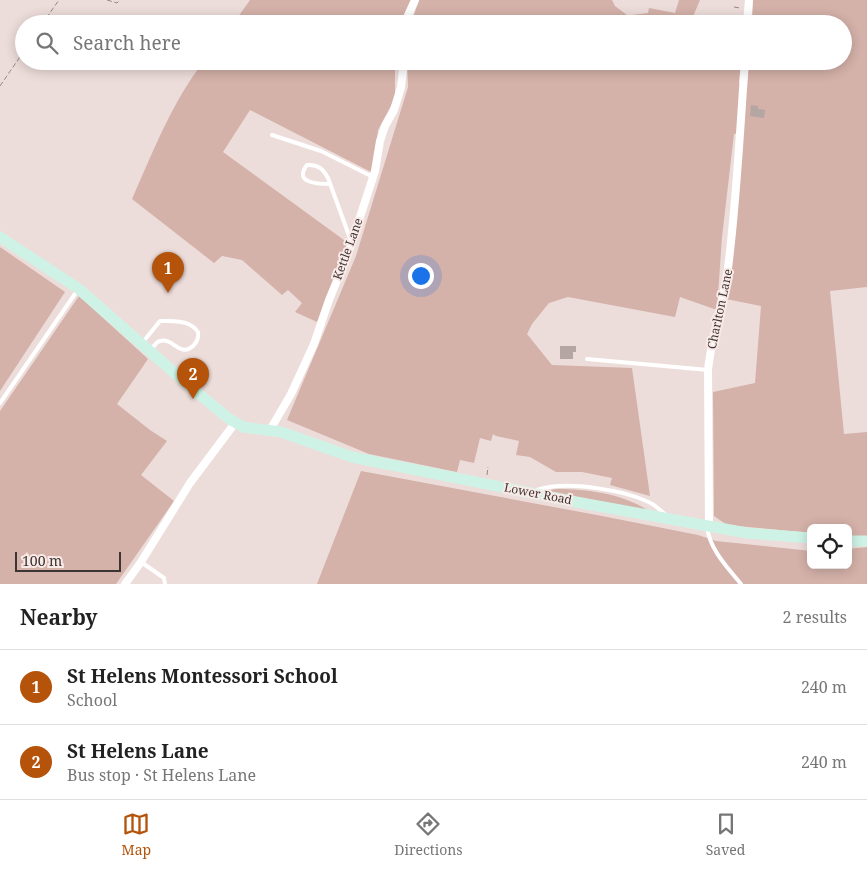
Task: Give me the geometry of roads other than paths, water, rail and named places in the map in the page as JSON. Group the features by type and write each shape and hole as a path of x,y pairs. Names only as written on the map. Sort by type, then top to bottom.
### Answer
{"main road":[{"path":"0,238 79,289 235,423"},
{"name":"Lower Road","path":"235,423 243,427 281,432 352,457 672,520 747,533 807,538"},
{"path":"852,541 867,541"}],"street":[{"path":"408,15 415,0"},
{"path":"748,15 749,0"},
{"name":"Kettle Lane","path":"270,430 291,394 314,344 352,243 373,177 380,141 385,126 394,110 401,87 403,70"},
{"name":"Charlton Lane","path":"708,526 708,370 711,346 723,303 729,261 744,70"},
{"path":"125,584 141,562 190,483 235,423"}],"lane":[{"path":"272,135 321,151 373,177"},
{"path":"330,184 320,184 305,180 303,175 306,164 320,166 324,171 330,184 352,243"},
{"path":"0,403 79,289"},
{"path":"160,321 190,324 198,332 197,341 189,349 182,350 170,342 162,341 146,347 160,321"},
{"path":"587,359 708,370"},
{"path":"532,493 544,488 553,487 620,492 654,506 672,520"},
{"path":"708,526 709,537 722,562 741,584"},
{"path":"141,562 164,578 165,584"}],"place":[{"name":"St Helens Montessori School","path":"168,293"},
{"name":"St Helens Lane","path":"193,399"}]}
